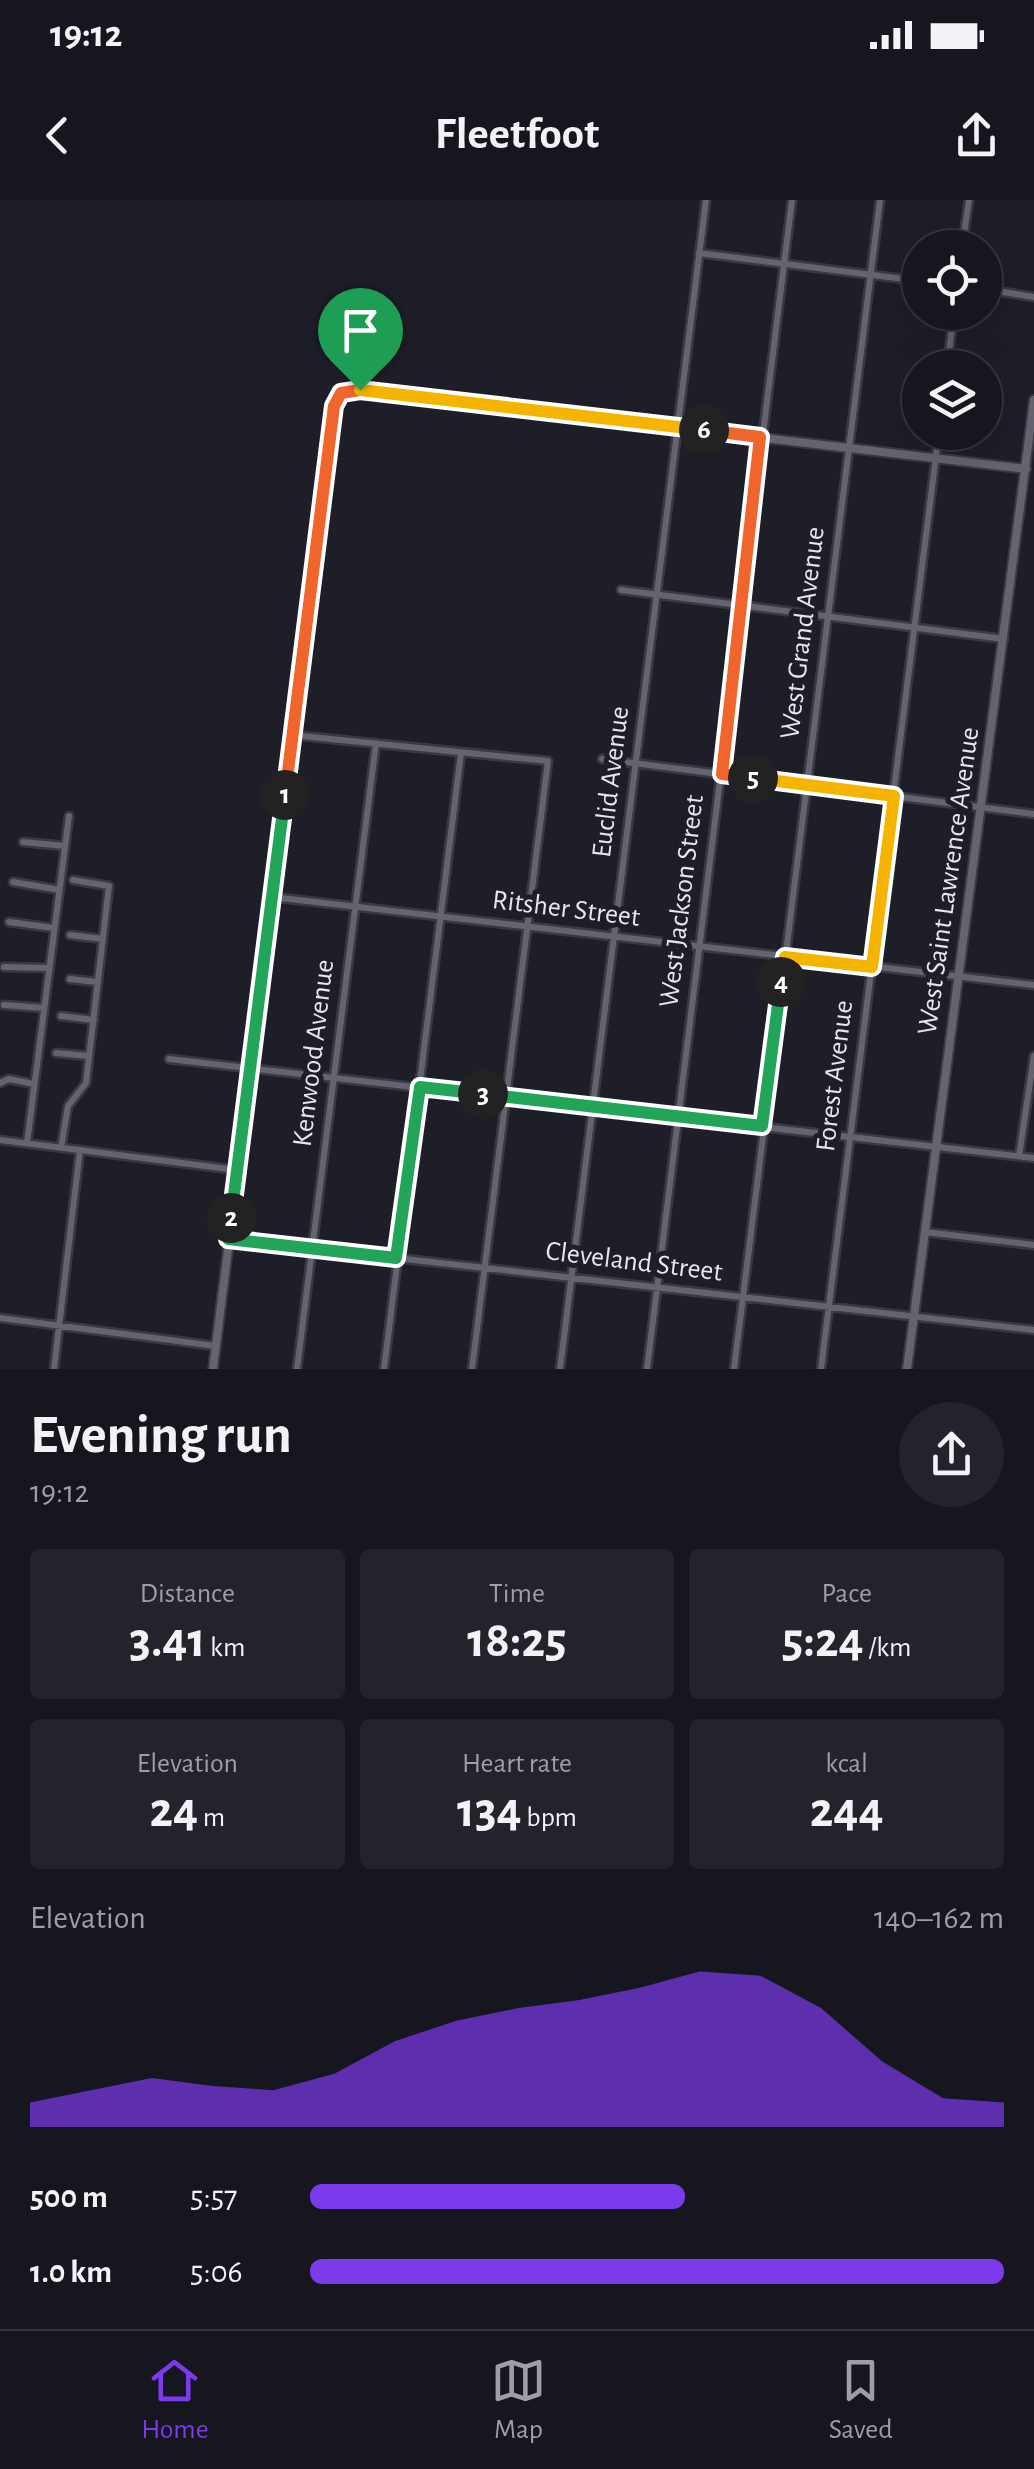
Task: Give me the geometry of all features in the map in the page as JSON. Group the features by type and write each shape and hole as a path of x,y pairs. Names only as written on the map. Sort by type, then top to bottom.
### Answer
{"street":[{"name":"Euclid Avenue","path":"560,1369 706,200"},
{"name":"West Jackson Street","path":"647,1369 792,200"},
{"name":"West Grand Avenue","path":"734,1369 880,200"},
{"path":"964,230 968,200"},
{"path":"699,253 902,278"},
{"path":"1002,292 1034,297"},
{"path":"213,1369 334,406 341,393 360,390 1026,469"},
{"name":"West Saint Lawrence Avenue","path":"908,1369 1034,400"},
{"name":"Forest Avenue","path":"821,1369 936,450"},
{"path":"621,590 1004,639"},
{"path":"292,735 548,761 472,1369"},
{"name":"Kenwood Avenue","path":"297,1369 376,743"},
{"path":"384,1369 461,753"},
{"path":"602,759 1034,814"},
{"path":"27,1143 69,816"},
{"path":"24,842 65,846"},
{"path":"61,1148 68,1106 86,1084 108,886 72,880"},
{"path":"13,882 60,890"},
{"name":"Ritsher Street","path":"272,897 1034,985"},
{"path":"8,922 54,928"},
{"path":"70,935 103,939"},
{"path":"4,966 49,968"},
{"path":"70,978 97,982"},
{"path":"4,1005 44,1008"},
{"path":"61,1016 94,1020"},
{"path":"56,1053 90,1056"},
{"path":"1019,1156 1034,1056"},
{"path":"169,1059 1034,1158"},
{"path":"0,1082 34,1084"},
{"path":"0,1140 238,1170"},
{"path":"54,1369 80,1150"},
{"path":"925,1232 1034,1245"},
{"name":"Cleveland Street","path":"228,1239 1034,1330"},
{"path":"0,1318 216,1346"}],"route":[{"path":"360,390 760,437 722,774 894,796 872,967 785,957 762,1126 420,1087 396,1258 228,1239 334,406 341,393 360,390"}]}
